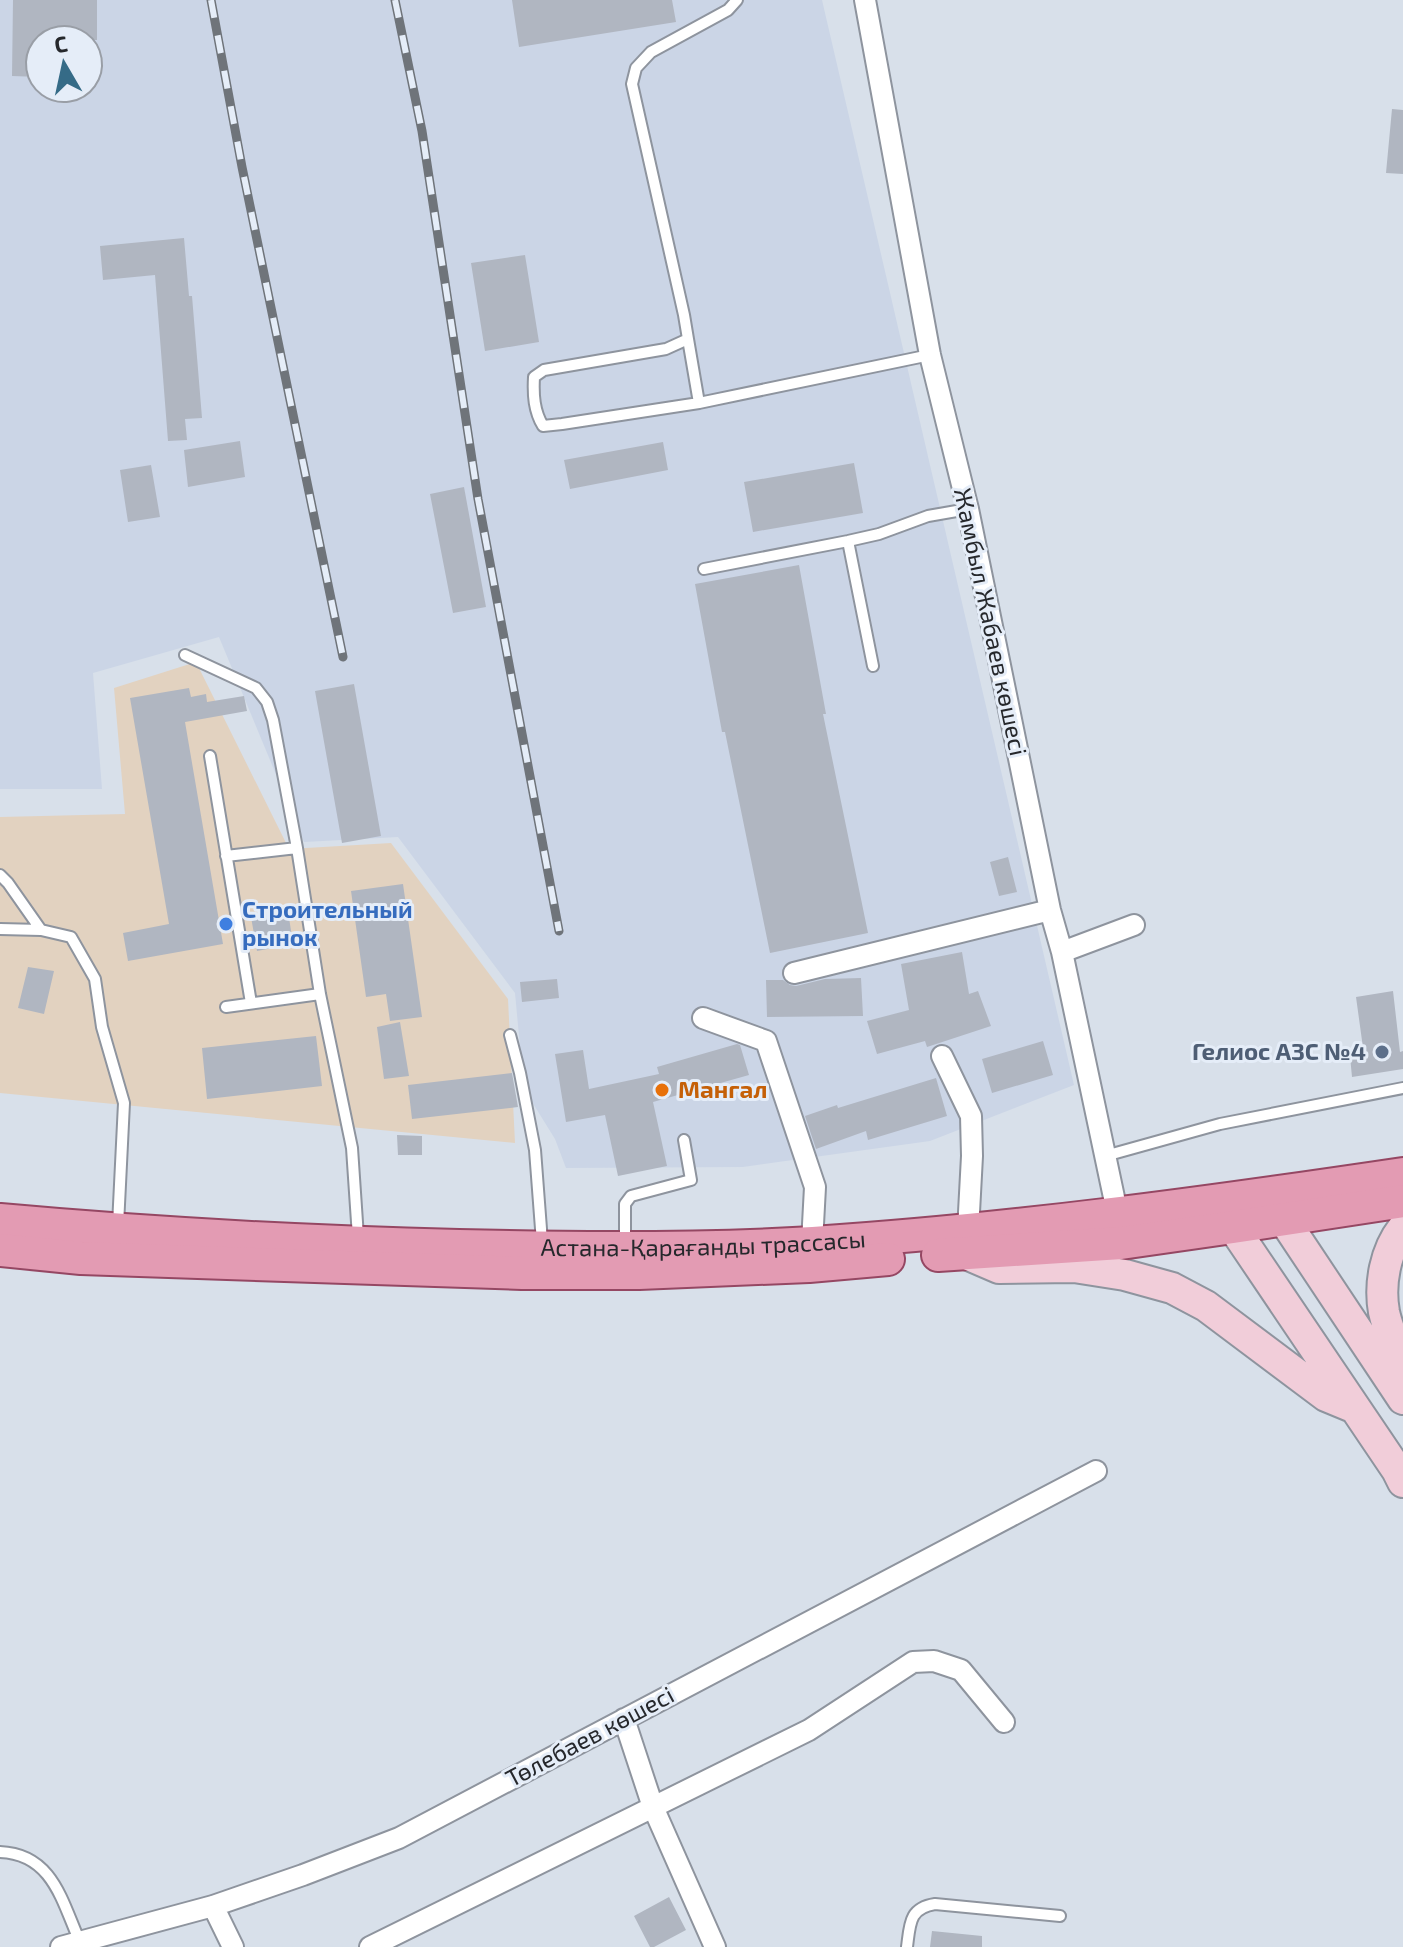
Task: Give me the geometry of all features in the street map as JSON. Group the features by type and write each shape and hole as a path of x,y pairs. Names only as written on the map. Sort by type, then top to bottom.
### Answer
{"main road":[{"name":"Астана-Қарағанды трассасы","path":"1277,1207 1403,1174"},
{"name":"Астана-Қарағанды трассасы","path":"0,1250 81,1258 522,1273 639,1273 809,1266 966,1242 1120,1228 1277,1207 1403,1201"},
{"path":"1277,1207 1403,1399"},
{"path":"1233,1213 1403,1482"},
{"name":"Астана-Қарағанды трассасы","path":"0,1220 118,1231 542,1248 966,1242"},
{"path":"1403,1228 1386,1259 1383,1290 1384,1313 1403,1366"},
{"path":"966,1242 999,1268 1074,1267 1125,1275 1172,1288 1206,1306 1326,1396 1355,1408"}],"street":[{"name":"Жамбыл Жабаев көшесі","path":"865,0 930,355 968,509 1050,910 1062,952 1120,1228"},
{"path":"794,973 1050,910"},
{"path":"1062,952 1134,925"},
{"path":"703,1018 766,1041 815,1187 812,1243"},
{"path":"942,1056 971,1116 972,1156 966,1242"},
{"name":"Төлебаев көшесі","path":"70,1944 213,1906 399,1838 1096,1471"},
{"path":"370,1947 809,1730 913,1662 934,1661 961,1670 1004,1722"},
{"path":"624,1719 653,1807 715,1947"},
{"path":"213,1906 233,1947"}],"lane":[{"path":"699,403 684,315 632,84 636,68 651,52 728,10 737,0"},
{"path":"688,339 666,349 544,370 534,377 533,390 537,415 543,426 699,403 930,355"},
{"path":"704,569 879,534 928,516 968,509"},
{"path":"848,541 873,666"},
{"path":"185,655 256,688 267,702 273,720 320,994 352,1148 359,1243"},
{"path":"210,756 251,1003"},
{"path":"226,856 297,848"},
{"path":"0,875 41,930"},
{"path":"0,929 41,930 71,937 95,979 102,1027 124,1103 118,1231"},
{"path":"226,1007 320,994"},
{"path":"510,1035 535,1150 542,1248"},
{"path":"1104,1156 1220,1124 1403,1088"},
{"path":"625,1249 625,1204 631,1196 691,1180 684,1140"},
{"path":"0,1852 12,1853 37,1863 50,1877 70,1944"},
{"path":"907,1947 914,1914 922,1906 935,1904 1060,1916"}],"shaded area":[{"path":"0,0 822,0 1074,1085 930,1141 743,1167 566,1168 555,1139 524,1089 515,993 398,837 304,842 219,637 93,673 102,789 0,789"},
{"name":"Строительный рынок","path":"196,662 289,849 391,843 508,999 515,1143 0,1093 0,817 125,814 114,688"}],"building":[{"path":"13,0 97,0 97,24 24,24 24,76 12,76"},
{"path":"512,0 672,0 676,22 519,47"},
{"path":"1392,109 1403,110 1403,174 1386,173"},
{"path":"184,238 202,418 185,419 187,440 168,441 155,275 103,280 100,246"},
{"path":"525,255 539,342 485,351 471,263"},
{"path":"240,441 245,477 188,487 184,450"},
{"path":"663,442 668,470 570,489 564,460"},
{"path":"854,463 863,513 753,532 744,482"},
{"path":"151,465 160,517 128,522 120,470"},
{"path":"464,487 486,607 453,613 430,494"},
{"path":"799,565 826,714 823,714 868,933 770,953 725,732 722,732 695,584"},
{"path":"354,684 381,836 342,843 315,691"},
{"path":"189,688 191,697 206,694 207,702 244,696 247,711 185,722 223,944 128,961 123,933 169,924 130,698"},
{"path":"1008,857 1017,892 999,896 990,862"},
{"path":"403,884 422,1017 390,1021 386,994 366,997 351,891"},
{"path":"288,911 293,944 257,951 251,917"},
{"path":"962,952 969,994 978,991 991,1026 927,1047 925,1041 877,1054 867,1021 909,1010 901,964"},
{"path":"28,967 54,971 44,1014 18,1008"},
{"path":"861,978 863,1016 767,1017 766,980 783,980 796,986 825,979"},
{"path":"557,979 559,998 522,1002 520,982"},
{"path":"1393,991 1403,1069 1352,1077 1350,1056 1364,1055 1356,997"},
{"path":"400,1022 409,1076 384,1079 377,1027"},
{"path":"316,1036 322,1086 207,1099 202,1048"},
{"path":"1043,1041 1053,1075 992,1093 982,1059"},
{"path":"740,1045 749,1075 653,1102 667,1166 618,1176 605,1115 566,1122 555,1054 583,1050 589,1089 659,1074 657,1067"},
{"path":"512,1073 518,1107 412,1119 408,1085"},
{"path":"936,1078 947,1116 868,1140 866,1131 816,1149 805,1116"},
{"path":"397,1135 422,1136 422,1155 398,1155"},
{"path":"669,1897 686,1930 650,1947 634,1916"},
{"path":"932,1931 982,1936 982,1947 930,1947"}],"railway":[{"path":"211,0 242,167 343,657"},
{"path":"395,0 422,131 478,499 559,931"}],"place":[{"name":"Строительный рынок","path":"226,924"},
{"name":"Гелиос АЗС №4","path":"1382,1052"},
{"name":"Мангал","path":"662,1090"}]}
